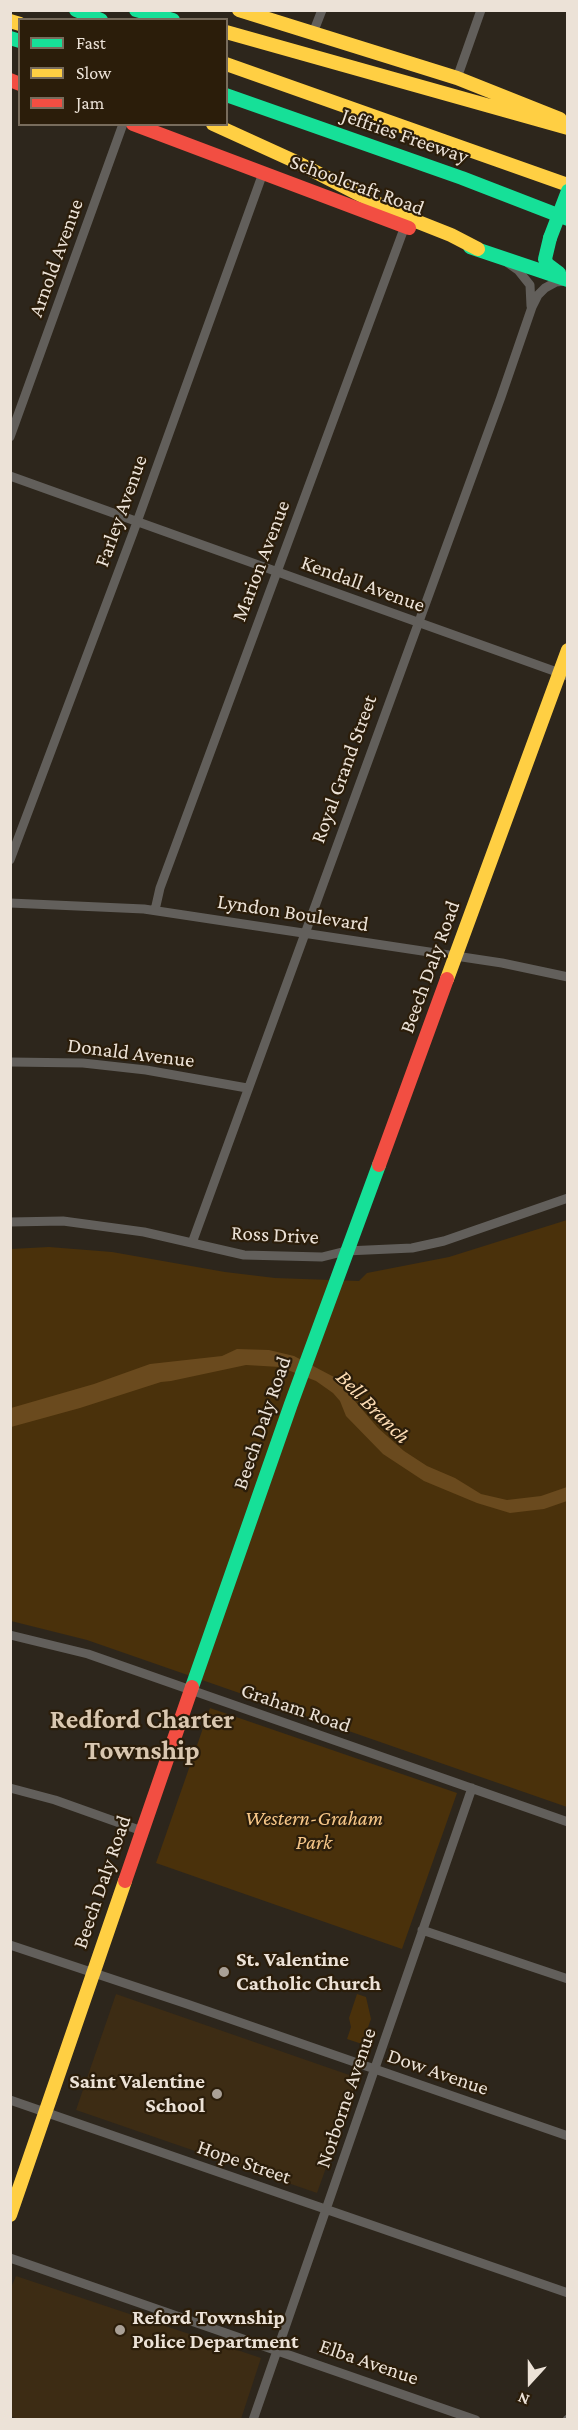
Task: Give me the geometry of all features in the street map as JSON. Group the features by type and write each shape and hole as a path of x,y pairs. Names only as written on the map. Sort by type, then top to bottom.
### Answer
{"main road":[{"path":"76,10 96,18"},
{"path":"136,10 166,18"},
{"path":"238,10 457,78 567,122"},
{"path":"228,33 567,128"},
{"name":"Jeffries Freeway","path":"228,65 567,185"},
{"name":"Jeffries Freeway","path":"228,96 462,178 567,219"},
{"name":"Schoolcraft Road","path":"138,126 405,226 567,280"},
{"path":"217,126 292,160 398,214 451,235 478,249"},
{"path":"567,191 545,259 547,264 567,280"},
{"name":"Beech Daly Road","path":"10,2215 291,1404 456,956 563,675 567,651"}],"street":[{"path":"314,33 322,10"},
{"path":"457,78 481,10"},
{"name":"Arnold Avenue","path":"10,437 122,126"},
{"name":"Farley Avenue","path":"10,860 263,173"},
{"name":"Marion Avenue","path":"155,910 160,888 405,226"},
{"name":"Royal Grand Street","path":"502,258 518,270 530,285 531,308"},
{"name":"Royal Grand Street","path":"192,1243 531,308 545,288 556,282 567,280"},
{"name":"Kendall Avenue","path":"10,476 563,675"},
{"name":"Lyndon Boulevard","path":"13,901 155,910 519,966 567,977"},
{"name":"Donald Avenue","path":"10,1062 83,1063 135,1068 175,1073 247,1088"},
{"name":"Ross Drive","path":"10,1222 72,1222 144,1232 244,1255 322,1257 346,1251 412,1248 444,1241 567,1198"},
{"name":"Graham Road","path":"10,1635 88,1654 567,1821"},
{"path":"10,1788 55,1800 142,1831"},
{"name":"Norborne Avenue","path":"253,2420 472,1788"},
{"path":"422,1930 567,1979"},
{"name":"Dow Avenue","path":"10,1946 93,1972 567,2136"},
{"name":"Hope Street","path":"10,2100 567,2293"},
{"name":"Elba Avenue","path":"10,2258 476,2420"}],"shaded area":[{"name":"Bell Branch","path":"237,1349 269,1350 294,1356 334,1377 378,1428 404,1451 427,1466 455,1478 481,1494 507,1500 541,1496 567,1487 567,1501 544,1509 510,1513 477,1503 424,1481 383,1454 346,1416 340,1401 333,1393 316,1381 280,1367 246,1365 161,1382 11,1427 11,1408 94,1384 150,1364 222,1356"},
{"name":"Saint Valentine School","path":"116,1994 358,2078 317,2193 76,2110"},
{"path":"16,2276 261,2358 241,2419 20,2420 11,2416 10,2290"}],"green space":[{"path":"567,1220 567,1807 87,1640 11,1621 11,1249 49,1247 112,1252 225,1272 275,1278 359,1281 367,1273 449,1257"},
{"name":"Western-Graham Park","path":"210,1708 457,1793 402,1949 156,1863"},
{"path":"357,1994 366,1997 371,2019 362,2044 347,2039 351,2027 349,2018"}],"traffic: fast":[{"path":"76,10 96,18"},
{"path":"136,10 166,18"},
{"path":"10,38 18,40"},
{"path":"228,96 462,178 568,219"},
{"path":"550,238 568,191"},
{"path":"550,238 545,259 547,264 559,273"},
{"path":"470,247 568,280"},
{"path":"192,1687 291,1404 379,1165"}],"traffic: slow":[{"path":"239,10 457,78 560,119"},
{"path":"10,21 18,23"},
{"path":"228,33 568,128"},
{"path":"228,65 568,185"},
{"path":"217,126 292,160 398,214 451,235 478,249"},
{"path":"447,979 568,650"},
{"path":"10,2215 125,1881"}],"traffic: jam":[{"path":"10,80 18,83"},
{"path":"138,126 409,228"},
{"path":"379,1165 447,979"},
{"path":"125,1881 192,1687"}],"place":[{"name":"St. Valentine Catholic Church","path":"224,1972"},
{"name":"Saint Valentine School","path":"217,2094"},
{"name":"Reford Township Police Department","path":"120,2330"}],"district":[{"name":"Redford Charter Township","path":"142,1736"}]}
